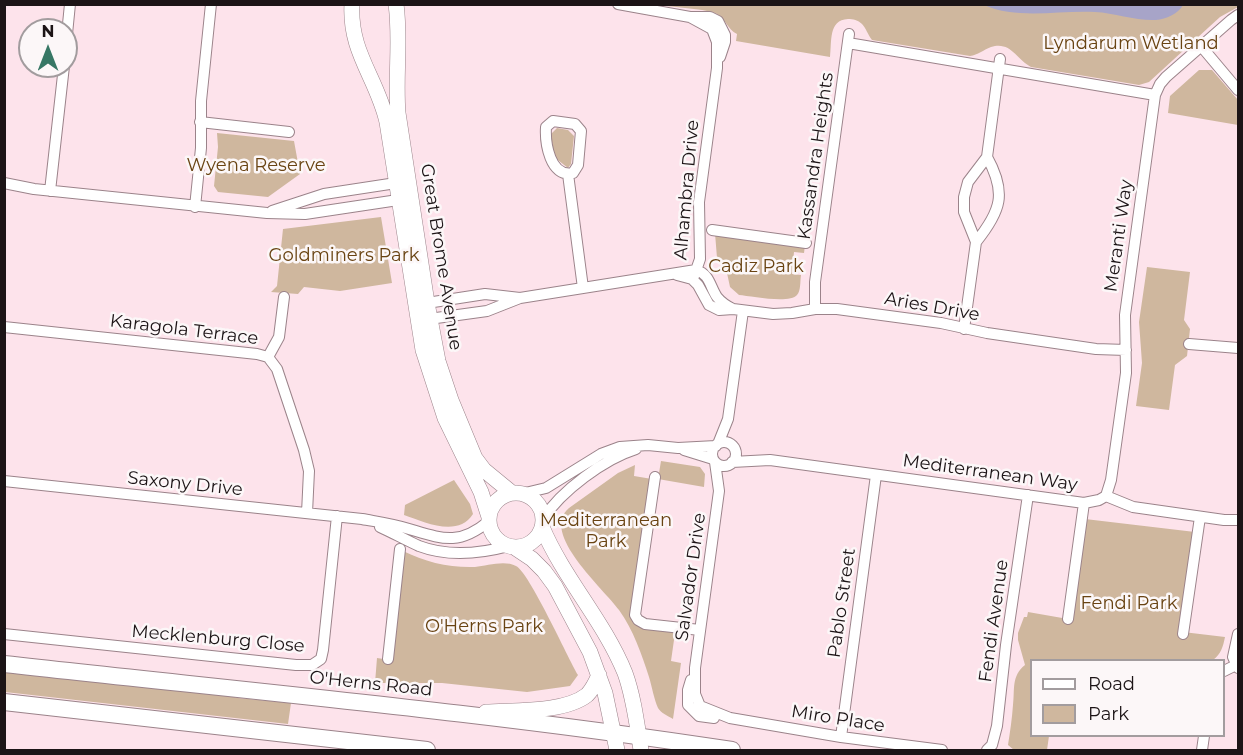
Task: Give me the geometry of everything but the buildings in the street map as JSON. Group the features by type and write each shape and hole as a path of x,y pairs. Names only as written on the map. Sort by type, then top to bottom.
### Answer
{"main road":[{"name":"O'Herns Road","path":"4,664 462,714 614,733 640,743 732,750"},
{"path":"4,702 427,750"}],"street":[{"path":"195,207 201,148 201,101 211,4"},
{"name":"Great Brome Avenue","path":"352,4 352,30 355,43 383,107 402,182 433,385 445,418 481,492 489,519"},
{"name":"Great Brome Avenue","path":"396,4 399,38 397,95 402,182"},
{"name":"Alhambra Drive","path":"618,4 690,17 707,25 716,35 717,68 699,202 700,259 694,275"},
{"name":"Meranti Way","path":"1106,496 1111,480 1126,373 1125,315 1155,95 1166,77 1230,20 1239,15"},
{"name":"Kassandra Heights","path":"815,309 815,282 848,39 999,64 1155,95"},
{"path":"1201,46 1239,90"},
{"path":"976,242 964,212 963,197 968,182 987,157 999,64"},
{"path":"50,191 63,78"},
{"path":"553,121 575,124 581,131 578,165 573,173 568,174 562,172 549,155 546,127 553,121"},
{"path":"200,122 289,132"},
{"path":"964,329 976,242 995,215 1000,200 999,185 987,157"},
{"path":"568,174 583,288"},
{"path":"267,213 324,194 402,182"},
{"path":"4,183 50,191 267,213 305,214 405,199"},
{"path":"712,230 806,243"},
{"path":"422,311 487,311 520,298 677,275 694,275"},
{"name":"Aries Drive","path":"694,275 709,305 719,310 773,314 792,314 815,309 846,310 1096,349 1126,350"},
{"path":"422,311 485,294 520,298"},
{"path":"268,357 279,337 284,297"},
{"path":"678,448 724,466 732,463 736,456 729,419 738,310"},
{"name":"Great Brome Avenue","path":"422,311 475,458 484,470 517,494"},
{"name":"Karagola Terrace","path":"4,327 268,357 277,369 304,450 309,471 307,513"},
{"path":"1189,344 1239,348"},
{"path":"714,461 712,452 729,419"},
{"path":"617,750 609,708 590,652 555,586 532,559 494,537 489,519 496,501 546,488 601,454 620,447 648,445 678,448 717,445 725,442 734,448"},
{"path":"511,547 524,546 532,542 556,500 586,477 625,454 648,445"},
{"name":"Mediterranean Way","path":"734,448 770,460 1084,503 1106,496"},
{"name":"Mediterranean Way","path":"732,463 770,460"},
{"name":"Salvador Drive","path":"714,461 719,491"},
{"name":"Salvador Drive","path":"692,703 688,690 695,668 719,491 732,463"},
{"name":"Pablo Street","path":"840,737 876,474"},
{"path":"655,477 635,615 645,624 700,630"},
{"name":"Saxony Drive","path":"4,481 362,519 450,539 469,534 489,519"},
{"path":"517,494 536,502 541,510 542,523 557,559 616,654 630,691 640,743"},
{"name":"Fendi Avenue","path":"988,750 995,738 997,726 1006,645 1028,495"},
{"path":"1106,496 1133,507 1239,520"},
{"path":"1068,619 1084,503"},
{"name":"Mecklenburg Close","path":"4,634 296,665 312,664 321,659 323,650 338,516"},
{"path":"1183,634 1200,517"},
{"name":"Saxony Drive","path":"362,519 421,547 435,550 464,554 511,547"},
{"path":"388,659 400,549"},
{"path":"1238,666 1233,657 1239,634"},
{"path":"462,714 556,707 587,695 595,685 598,675"},
{"name":"Miro Place","path":"692,703 730,718 840,737 942,750"}],"green space":[{"name":"Lyndarum Wetland","path":"1238,4 1238,7 1220,17 1149,82 1139,85 1031,67 1004,46 991,47 970,56 872,40 862,24 852,19 842,20 834,28 830,57 736,41 737,34 717,14 698,9 659,5"},
{"path":"1199,70 1212,70 1238,100 1238,125 1168,113 1170,96"},
{"path":"557,128 568,130 574,136 571,164 568,168 554,157 551,134"},
{"name":"Wyena Reserve","path":"217,133 294,141 300,174 268,197 218,192 214,186"},
{"name":"Goldminers Park","path":"381,217 392,283 340,291 304,287 298,294 271,292 277,286 283,229"},
{"name":"Cadiz Park","path":"715,233 805,245 804,253 794,252 792,274 801,275 797,295 793,298 778,299 739,295 730,287 727,273 717,258"},
{"path":"1147,267 1190,272 1184,320 1190,329 1187,356 1175,365 1169,410 1136,406 1142,363 1139,322"},
{"path":"661,461 700,467 705,474 704,487 658,479"},
{"name":"Mediterranean Park","path":"635,465 634,476 652,479 633,615 685,631 685,634 675,633 671,661 681,663 673,719 658,708 640,651 624,617 577,560 562,532 562,519 569,508 618,473"},
{"path":"454,480 470,504 473,514 467,521 450,527 404,515 405,505"},
{"name":"Fendi Park","path":"1085,519 1195,532 1183,632 1225,637 1220,653 1214,659 1030,659 1030,737 1049,737 1047,750 1014,750 1008,745 1014,684 1017,674 1025,665 1018,640 1024,617 1027,617 1028,612 1068,619"},
{"name":"O'Herns Park","path":"403,551 447,565 475,567 501,563 516,566 530,583 578,675 570,686 527,692 442,683 375,683 377,658 390,660"},
{"path":"5,667 207,689 238,698 291,703 288,724 5,692"}],"shaded area":[{"path":"984,5 1183,5 1171,15 1156,20 1095,12 1011,12"}]}
